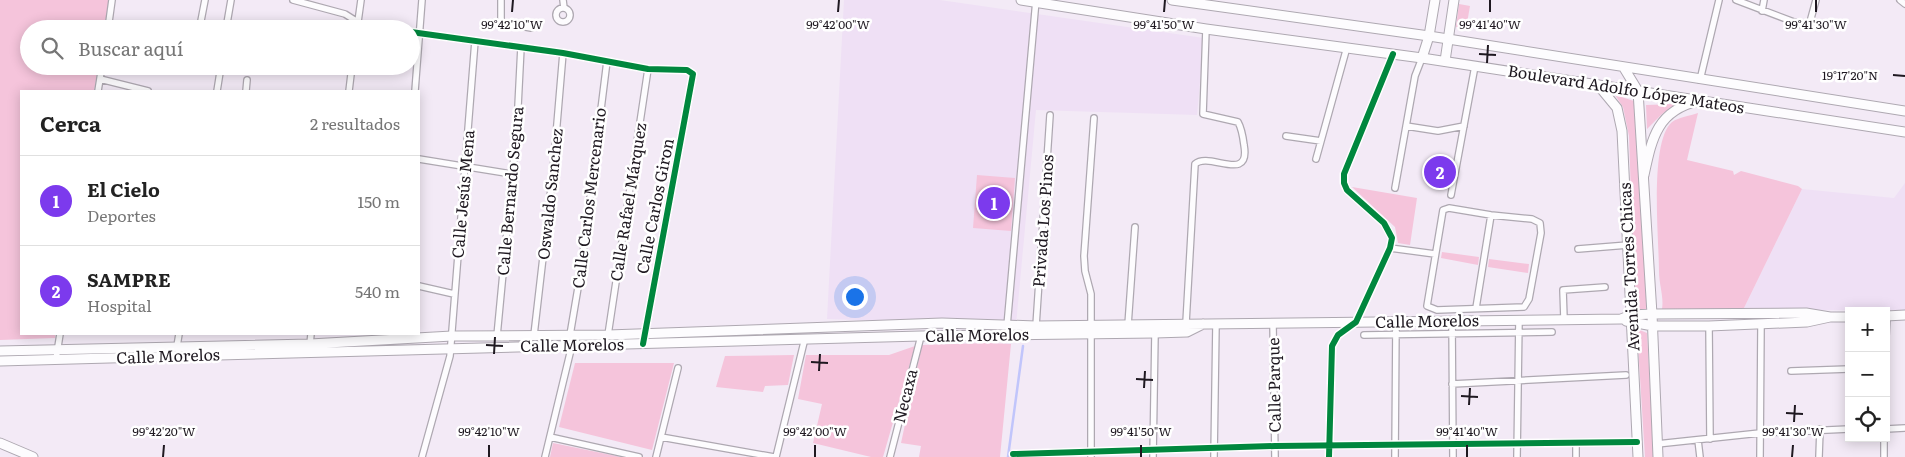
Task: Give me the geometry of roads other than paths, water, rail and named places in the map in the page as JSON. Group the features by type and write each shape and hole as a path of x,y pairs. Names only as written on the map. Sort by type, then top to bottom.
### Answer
{"main road":[{"name":"Boulevard Adolfo López Mateos","path":"1021,0 1445,61 1905,132"},
{"name":"Boulevard Adolfo López Mateos","path":"1172,0 1205,2 1430,36 1905,111"},
{"path":"1422,58 1430,36 1435,0"},
{"path":"1445,61 1454,0"},
{"path":"1624,68 1638,91"},
{"name":"Avenida Torres Chicas","path":"1598,85 1617,108 1622,131 1638,457"},
{"name":"Avenida Torres Chicas","path":"1638,91 1653,326 1658,457"},
{"path":"1644,175 1650,145 1659,125 1674,111 1701,101"},
{"path":"1631,319 1652,314 1806,313 1830,317 1845,317"},
{"path":"1890,316 1905,315"},
{"path":"1631,319 1653,326 1710,326 1807,322 1830,317"},
{"name":"Calle Morelos","path":"0,351 57,354 394,351 451,347 644,344 922,336 1007,330 1091,329 1128,325 1186,323 1273,324 1519,319 1631,319"},
{"name":"Calle Morelos","path":"0,360 177,346 310,344 395,337 608,335 942,323 1007,330 1036,326 1156,333 1187,332 1203,324"},
{"path":"0,442 34,457"}],"street":[{"path":"109,20 112,0"},
{"path":"201,20 205,0"},
{"path":"228,20 231,0"},
{"path":"293,0 345,14 351,20"},
{"path":"358,20 361,0"},
{"path":"422,0 420,33 563,53 648,69"},
{"path":"501,0 501,20 504,23 531,28"},
{"path":"564,0 564,8"},
{"path":"1700,80 1719,0"},
{"path":"1736,0 1793,23 1806,25 1811,18 1816,0"},
{"path":"1762,11 1764,0"},
{"path":"1900,0 1905,4"},
{"path":"1007,330 1036,1"},
{"path":"1186,323 1195,164 1200,161 1234,165 1241,164 1245,159 1239,124 1203,114 1206,28"},
{"name":"Calle Jesús Mena","path":"422,457 445,379 451,347 475,40"},
{"name":"Calle Bernardo Segura","path":"497,336 512,174 521,47"},
{"path":"1316,159 1347,47"},
{"name":"Oswaldo Sanchez","path":"534,336 553,171 563,53"},
{"path":"1329,457 1332,346 1338,335 1356,322 1390,248 1392,238 1388,228 1347,190 1344,174 1393,54"},
{"path":"1395,188 1415,76 1422,58"},
{"name":"Calle Carlos Mercenario","path":"570,335 581,270 606,61"},
{"path":"1451,195 1475,66"},
{"name":"Calle Carlos Giron","path":"644,344 693,74 688,70 648,69"},
{"name":"Calle Rafael Márquez","path":"608,335 648,69"},
{"path":"98,90 101,75"},
{"path":"217,90 220,75"},
{"path":"349,90 351,75"},
{"path":"415,90 416,75"},
{"path":"100,79 144,90"},
{"path":"246,90 247,80"},
{"name":"Privada Los Pinos","path":"1036,326 1050,115"},
{"path":"1091,454 1091,294 1085,271 1084,256 1094,118"},
{"path":"1406,126 1438,131 1464,126"},
{"path":"1286,136 1321,141"},
{"path":"420,159 512,174"},
{"path":"1443,209 1491,215 1532,219 1540,223 1541,232 1526,305 1519,308 1437,310 1427,306 1427,295 1443,209"},
{"path":"1476,308 1491,215"},
{"path":"1128,325 1135,227"},
{"path":"1578,249 1628,245"},
{"path":"1390,248 1435,254"},
{"path":"420,286 454,294"},
{"path":"1564,319 1563,290 1605,288"},
{"path":"1516,457 1519,319"},
{"path":"1452,321 1453,457"},
{"path":"1395,457 1396,322"},
{"path":"1214,457 1216,324"},
{"name":"Calle Parque","path":"1273,324 1275,457"},
{"path":"1760,457 1761,325"},
{"path":"1710,326 1710,439"},
{"path":"1364,336 1552,332"},
{"path":"1153,454 1156,333"},
{"path":"57,354 60,335"},
{"path":"177,346 180,335"},
{"path":"310,344 311,335"},
{"name":"Necaxa","path":"890,457 922,336"},
{"path":"394,351 395,337"},
{"path":"661,437 775,457 805,338"},
{"path":"545,457 572,345"},
{"path":"656,457 678,368"},
{"path":"1790,371 1845,369"},
{"path":"1452,384 1626,375"},
{"path":"1890,429 1905,428"},
{"path":"1819,457 1820,429"},
{"path":"1657,444 1760,433 1845,429"},
{"path":"550,437 639,457"},
{"path":"1698,440 1700,457"},
{"path":"1013,454 1153,454 1275,446 1637,442"},
{"path":"1884,442 1884,457"},
{"path":"1576,444 1576,457"}],"waterway":[{"path":"1008,457 1023,346"}],"place":[{"name":"SAMPRE","path":"1440,172"},
{"name":"El Cielo","path":"994,203"}]}
